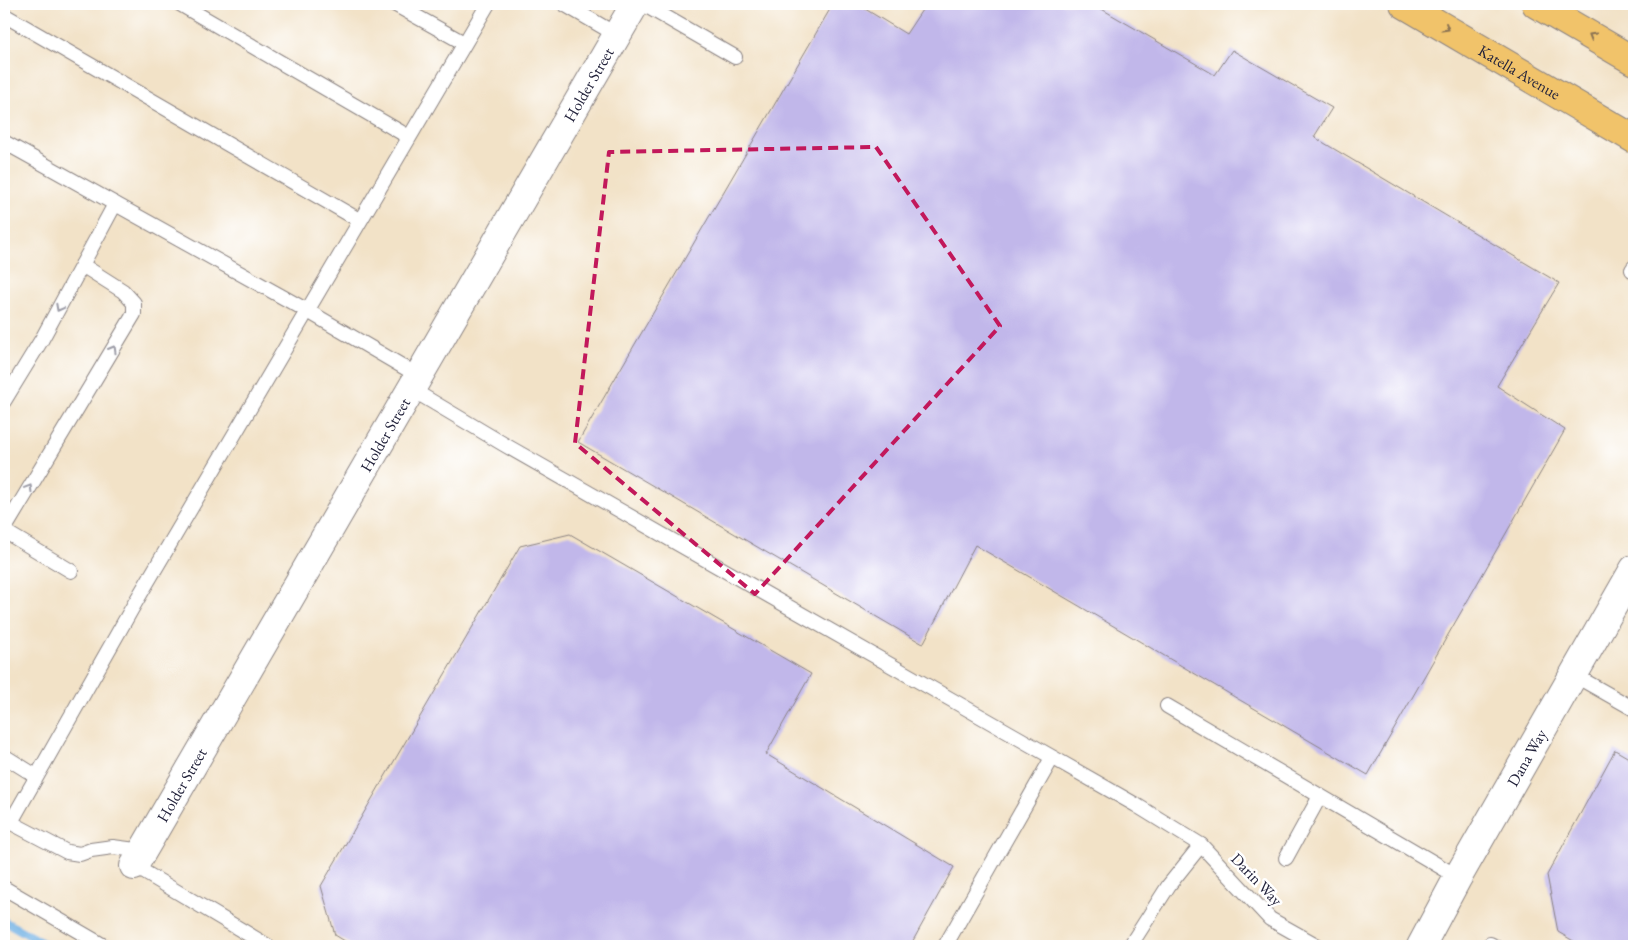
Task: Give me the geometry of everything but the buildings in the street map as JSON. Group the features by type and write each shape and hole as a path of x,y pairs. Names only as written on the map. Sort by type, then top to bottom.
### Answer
{"main road":[{"name":"Katella Avenue","path":"1404,4 1634,139"},
{"path":"1536,4 1634,61"}],"street":[{"name":"Holder Street","path":"138,858 635,4"},
{"name":"Dana Way","path":"1421,946 1458,877 1634,570"}],"lane":[{"path":"180,4 408,137"},
{"path":"394,4 464,43"},
{"path":"268,946 138,858 112,846 80,854 67,852 7,820 36,776 306,310 488,4"},
{"path":"564,4 618,35"},
{"path":"643,4 735,57"},
{"path":"4,15 359,220"},
{"name":"Darin Way","path":"4,142 306,310 514,450 1136,805 1201,845 1270,919 1318,946"},
{"path":"4,401 42,339 115,204"},
{"path":"71,571 4,530 134,314 134,303 123,291 82,265"},
{"path":"1574,675 1634,709"},
{"path":"1167,706 1458,877"},
{"path":"4,756 36,776"},
{"path":"945,946 1052,758"},
{"path":"1286,858 1320,796"},
{"path":"1130,946 1169,885 1201,845"},
{"path":"4,888 104,946"}],"highlighted area":[{"path":"876,147 1000,326 755,594 575,443 609,152"}],"waterway":[{"path":"4,921 48,946"}]}
